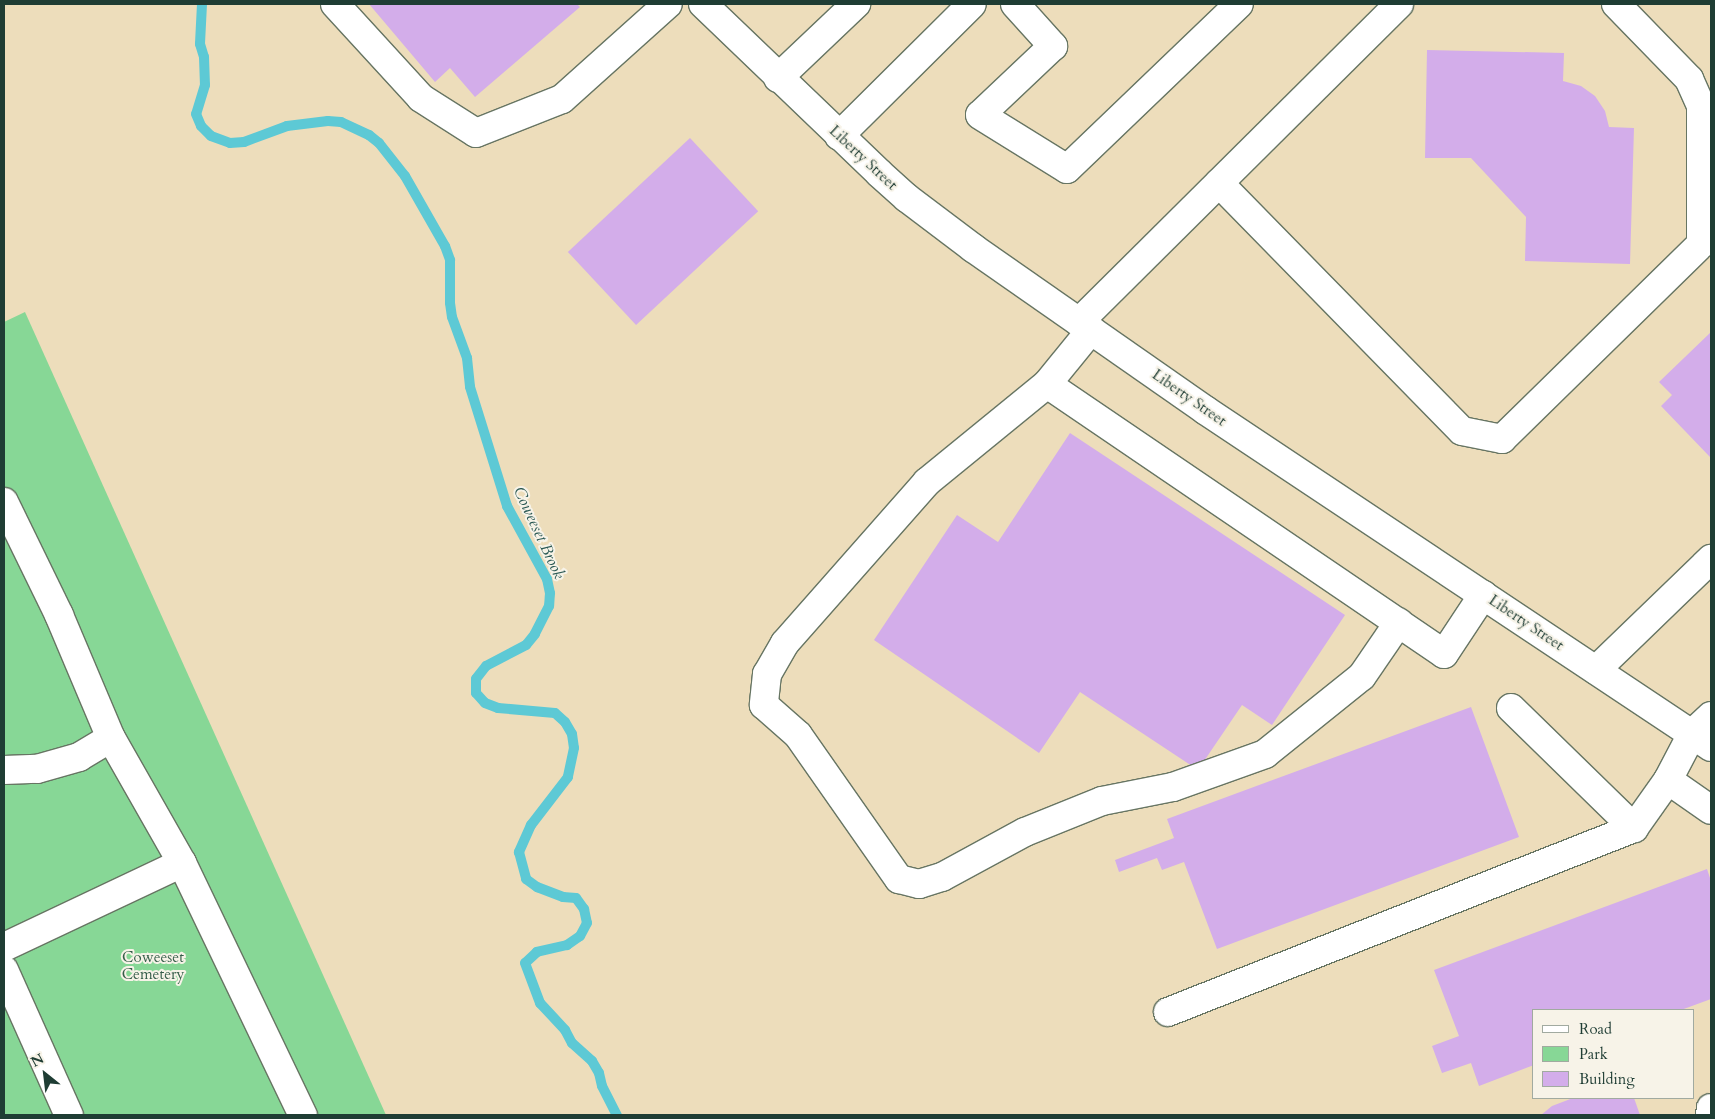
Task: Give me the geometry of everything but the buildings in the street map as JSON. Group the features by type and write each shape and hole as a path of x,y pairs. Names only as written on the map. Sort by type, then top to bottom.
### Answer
{"street":[{"path":"335,4 421,98 476,133 562,99 668,4"},
{"name":"Liberty Street","path":"703,4 778,78 907,198 973,248 1205,410 1596,670 1705,732"},
{"path":"778,78 856,4"},
{"path":"839,136 972,4"},
{"path":"1015,4 1053,46 980,115 1067,169 1239,4"},
{"path":"1399,4 1218,183 1085,326 1047,384 927,482 785,643 767,674 764,705 798,735 900,879 919,884 942,876 1025,832 1102,801 1172,787 1265,754 1362,676 1399,622"},
{"path":"1218,183 1462,431 1502,439 1706,239 1700,106 1689,79 1616,4"},
{"path":"1047,384 1444,654 1483,595"},
{"path":"4,502 59,615 111,738 182,863 303,1115"},
{"path":"1596,670 1711,559"},
{"path":"1511,708 1634,828"},
{"path":"1168,1012 1634,828 1705,732"},
{"path":"4,770 37,769 79,757 111,738"},
{"path":"1668,780 1711,810"},
{"path":"4,947 182,863"},
{"path":"4,970 69,1115"},
{"path":"1710,1115 1711,1108"}],"green space":[{"name":"Coweeset Cemetery","path":"25,312 386,1115 4,1115 4,322"}],"waterway":[{"name":"Coweeset Brook","path":"202,4 200,44 204,57 205,85 196,114 201,126 211,136 230,143 244,142 287,126 328,121 341,122 369,135 379,143 405,176 445,246 450,260 450,303 452,317 467,358 470,387 507,506 547,579 550,593 549,606 535,634 526,645 486,666 476,679 476,693 485,703 498,708 555,713 565,722 572,734 574,748 568,777 531,825 519,852 526,879 537,887 563,897 576,898 584,909 587,923 580,936 567,945 537,952 525,963 540,1003 565,1030 572,1043 592,1061 617,1115"}]}
